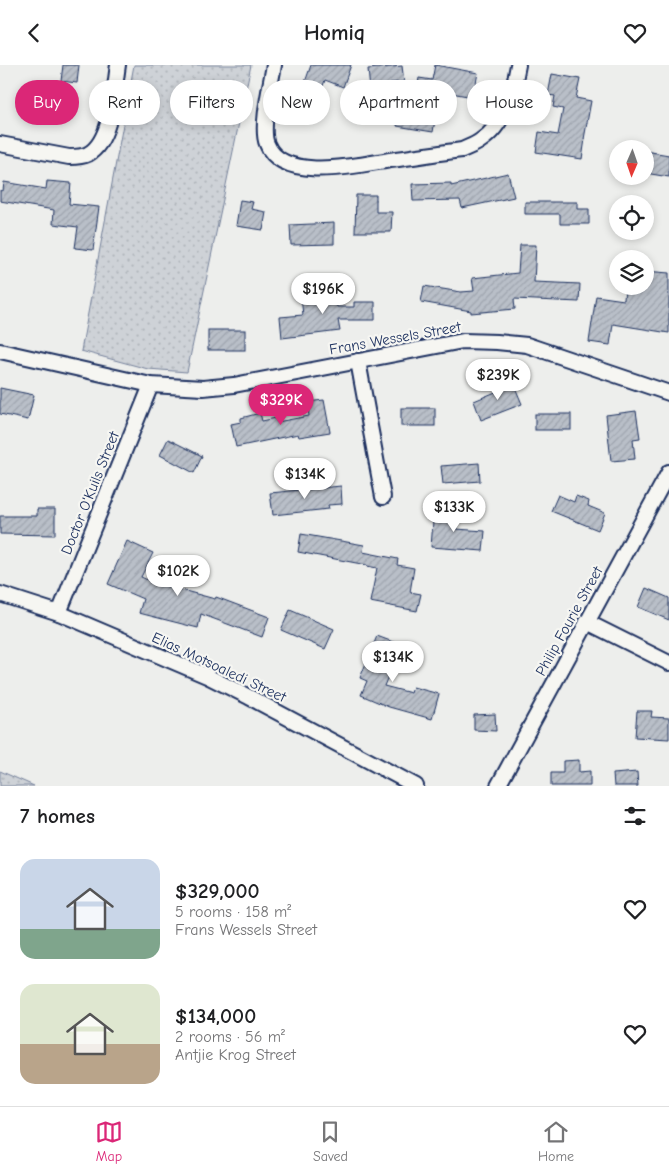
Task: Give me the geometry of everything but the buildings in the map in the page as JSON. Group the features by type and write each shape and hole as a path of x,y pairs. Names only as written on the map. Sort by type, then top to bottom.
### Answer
{"street":[{"path":"0,144 69,157 80,157 88,154 98,146 105,134 118,65"},
{"path":"274,65 265,120 266,142 271,151 279,158 295,166 328,169 462,150 480,141 501,119 509,103 518,65"},
{"name":"Frans Wessels Street","path":"0,351 151,385 203,388 234,385 463,341 511,343 527,345 669,393"},
{"path":"358,361 383,497"},
{"name":"Doctor O'Kuils Street","path":"59,613 151,385"},
{"name":"Philip Fourie Street","path":"498,786 669,471"},
{"name":"Elias Motsoaledi Street","path":"0,595 59,613 207,676 249,697 396,781 416,786"},
{"path":"587,622 669,663"}],"shaded area":[{"path":"134,65 251,65 248,80 170,80 170,125 238,125 187,372 148,369 81,351 123,125 160,125 160,80 131,80"},
{"path":"0,771 34,786 0,786"}]}
